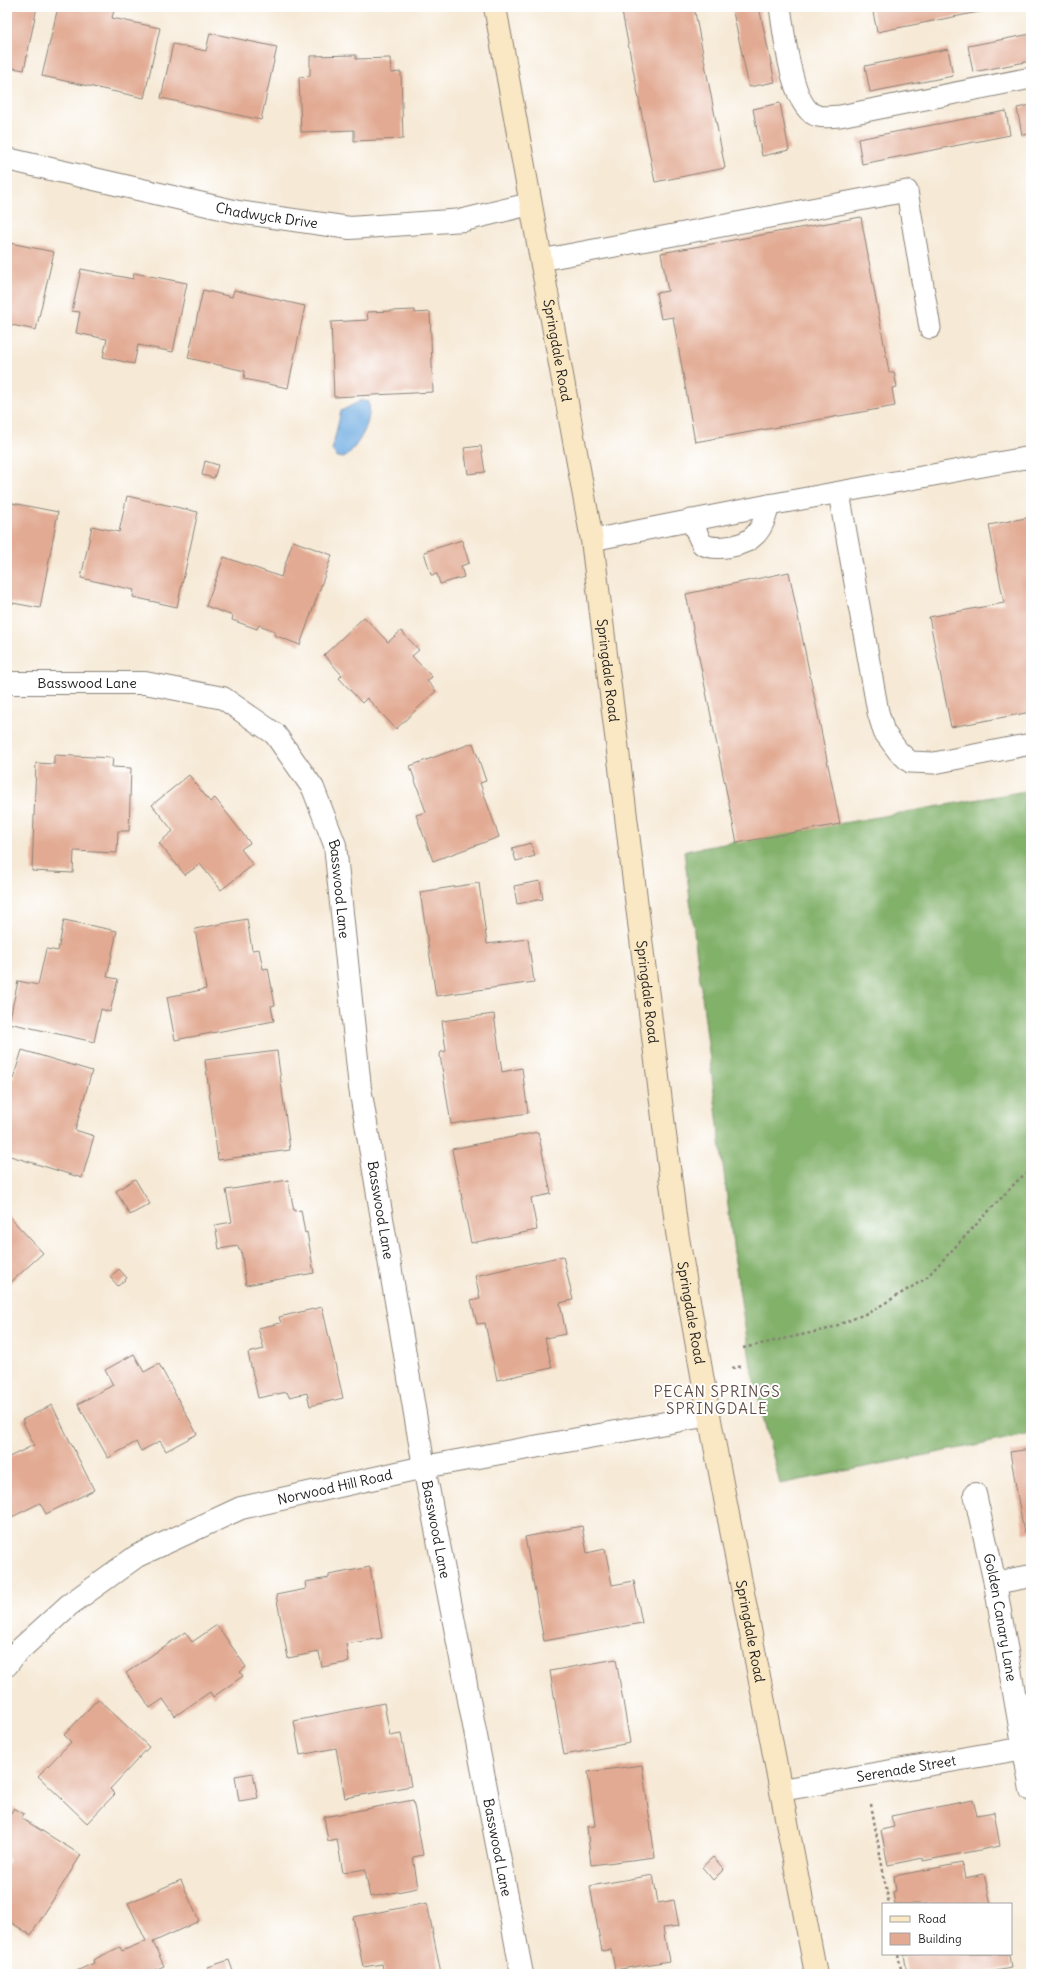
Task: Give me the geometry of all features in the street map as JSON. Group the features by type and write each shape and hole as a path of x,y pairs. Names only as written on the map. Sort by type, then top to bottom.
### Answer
{"main road":[{"name":"Springdale Road","path":"495,7 592,540 677,1232 709,1415 816,1974"}],"street":[{"name":"Chadwyck Drive","path":"7,159 238,212 350,228 464,220 530,204"},
{"name":"Basswood Lane","path":"7,683 145,683 223,698 275,734 313,788 335,845 360,1088 424,1467 522,1974"},
{"name":"Norwood Hill Road","path":"7,1665 15,1654 69,1605 137,1556 241,1508 424,1467 709,1415"},
{"name":"Golden Canary Lane","path":"975,1494 995,1583 1027,1748 1031,1790"},
{"path":"995,1583 1031,1576"},
{"name":"Serenade Street","path":"781,1790 1027,1748"}],"lane":[{"path":"780,7 794,84 802,105 817,116 840,116 1031,78"},
{"path":"541,260 907,191 930,328"},
{"path":"592,540 769,505 1031,457"},
{"path":"839,493 878,712 884,732 898,751 910,762 934,763 1031,744"},
{"path":"691,520 702,544 714,547 726,547 749,540 754,536 765,520 769,505"}],"path":[{"path":"742,1348 828,1329 870,1312 925,1279 1020,1178 1031,1171"},
{"path":"871,1807 889,1903"},
{"path":"898,1955 902,1974"}],"green space":[{"path":"1031,790 1031,1434 780,1484 752,1373 735,1262 684,851"}],"water":[{"path":"362,400 369,402 368,418 363,433 350,453 344,458 337,457 332,450 341,411"}],"building":[{"path":"7,7 37,7 24,70 7,67"},
{"path":"58,7 89,11 90,7 115,7 112,18 160,28 144,98 42,76"},
{"path":"621,7 694,7 725,168 655,182"},
{"path":"732,7 759,7 775,82 749,87"},
{"path":"872,7 999,7 999,8 877,32"},
{"path":"210,33 277,47 261,120 161,98 173,44 206,51"},
{"path":"1031,34 1031,61 973,72 968,46"},
{"path":"948,49 953,76 870,92 865,66"},
{"path":"356,55 356,59 390,58 391,73 401,72 403,139 354,141 354,130 301,132 299,77 310,76 310,56"},
{"path":"780,103 789,150 762,156 753,109"},
{"path":"1031,105 1031,134 1022,135 1017,108"},
{"path":"1006,111 1010,135 862,164 858,139"},
{"path":"861,217 889,372 894,372 897,387 892,388 895,406 695,442 673,317 661,319 656,293 668,291 661,253"},
{"path":"10,243 54,252 36,330 7,324 7,255"},
{"path":"81,269 133,279 134,273 187,283 173,352 138,345 134,364 103,357 107,339 76,333 80,312 72,311"},
{"path":"203,290 232,297 234,290 305,306 288,388 244,379 245,371 188,358"},
{"path":"415,310 415,313 430,312 433,392 334,397 331,322 368,320 367,312"},
{"path":"481,446 485,472 468,474 464,448"},
{"path":"205,461 218,465 214,478 202,475"},
{"path":"127,496 198,512 177,607 133,597 134,590 81,578 92,526 119,532"},
{"path":"12,503 58,512 40,608 7,602 7,517 9,517"},
{"path":"1031,517 1031,712 951,727 929,617 1004,603 989,525"},
{"path":"462,540 469,563 461,566 464,577 440,584 437,574 431,575 424,552"},
{"path":"293,541 332,555 300,645 274,635 275,631 259,625 257,629 232,620 233,616 206,606 224,557 281,577"},
{"path":"789,572 840,824 737,843 686,594"},
{"path":"364,617 388,642 401,631 419,650 412,656 432,677 427,681 436,691 396,729 367,698 362,703 339,678 342,675 324,655"},
{"path":"473,743 486,781 480,783 499,837 433,861 416,815 426,812 410,766"},
{"path":"54,755 113,758 112,767 131,768 129,831 118,831 117,853 74,851 73,873 32,871 36,763 54,764"},
{"path":"189,775 210,802 215,798 250,843 241,849 253,865 221,890 200,864 185,875 159,843 173,831 152,805"},
{"path":"531,843 535,856 516,861 512,848"},
{"path":"540,881 543,899 517,904 514,886"},
{"path":"479,883 487,944 528,939 534,982 436,996 420,892"},
{"path":"247,919 252,950 259,949 263,969 268,968 275,1005 271,1006 274,1021 175,1040 167,997 206,989 195,929"},
{"path":"64,920 117,931 107,977 118,979 110,1012 101,1009 94,1042 9,1023 18,981 38,985 46,949 58,951"},
{"path":"494,1014 502,1072 522,1068 528,1113 451,1124 440,1055 441,1052 446,1051 442,1021"},
{"path":"22,1050 92,1071 75,1130 94,1136 82,1178 7,1155 7,1077 13,1079"},
{"path":"277,1051 290,1150 218,1160 205,1060"},
{"path":"538,1132 551,1194 531,1198 537,1230 471,1243 452,1149"},
{"path":"135,1179 150,1204 130,1215 116,1191"},
{"path":"288,1180 294,1211 301,1210 305,1233 307,1232 314,1273 246,1285 241,1250 239,1250 238,1246 219,1249 215,1225 232,1222 226,1190"},
{"path":"7,1214 43,1253 9,1284 7,1281"},
{"path":"563,1256 573,1300 560,1303 566,1334 545,1338 552,1368 497,1380 485,1323 477,1324 471,1300 480,1298 475,1276"},
{"path":"119,1269 127,1278 118,1286 110,1277"},
{"path":"322,1307 343,1398 310,1406 307,1393 289,1397 287,1392 258,1398 248,1353 264,1349 258,1328 281,1323 279,1317"},
{"path":"134,1354 144,1372 159,1364 197,1434 166,1451 160,1441 141,1451 136,1442 108,1458 78,1404 113,1385 105,1370"},
{"path":"52,1405 94,1490 46,1514 40,1503 10,1518 7,1511 7,1458 34,1445 22,1420"},
{"path":"1031,1449 1031,1532 1024,1533 1010,1452"},
{"path":"582,1526 587,1553 605,1549 612,1585 634,1581 642,1623 544,1641 525,1537"},
{"path":"370,1567 382,1638 346,1644 349,1662 322,1667 319,1652 288,1658 276,1595 306,1589 305,1582 329,1578 329,1575"},
{"path":"217,1625 246,1667 240,1672 243,1676 213,1697 210,1692 175,1716 163,1699 150,1708 126,1673 185,1632 192,1642"},
{"path":"616,1659 630,1743 564,1755 550,1671"},
{"path":"98,1699 149,1747 110,1789 115,1794 87,1823 38,1776 71,1742 64,1735"},
{"path":"384,1703 390,1736 401,1734 411,1786 345,1798 336,1748 300,1755 294,1721"},
{"path":"642,1765 655,1857 591,1865 587,1827 595,1826 588,1772"},
{"path":"253,1773 258,1798 239,1801 235,1776"},
{"path":"413,1800 423,1855 413,1857 418,1888 370,1897 365,1869 343,1873 337,1839 328,1841 324,1817"},
{"path":"973,1800 977,1815 994,1812 1000,1846 923,1861 923,1858 888,1865 881,1830 894,1827 891,1816"},
{"path":"14,1808 24,1814 21,1818 81,1855 31,1935 7,1920 7,1863 9,1860 7,1858 7,1820"},
{"path":"713,1857 724,1869 713,1880 702,1867"},
{"path":"962,1863 965,1878 984,1874 991,1903 895,1903 893,1892 896,1891 894,1876"},
{"path":"653,1875 658,1903 674,1900 679,1926 663,1928 669,1961 615,1970 611,1949 602,1951 590,1886"},
{"path":"181,1880 199,1921 153,1942 164,1966 145,1974 70,1974 94,1963 93,1960 120,1947 122,1951 146,1941 128,1903"},
{"path":"427,1903 441,1974 384,1974 382,1964 363,1967 353,1917"},
{"path":"904,1955 1009,1955 1011,1968 980,1974 907,1974"},
{"path":"229,1960 234,1974 210,1974 208,1967"}],"district":[{"name":"PECAN SPRINGS SPRINGDALE","path":"717,1400"}]}
